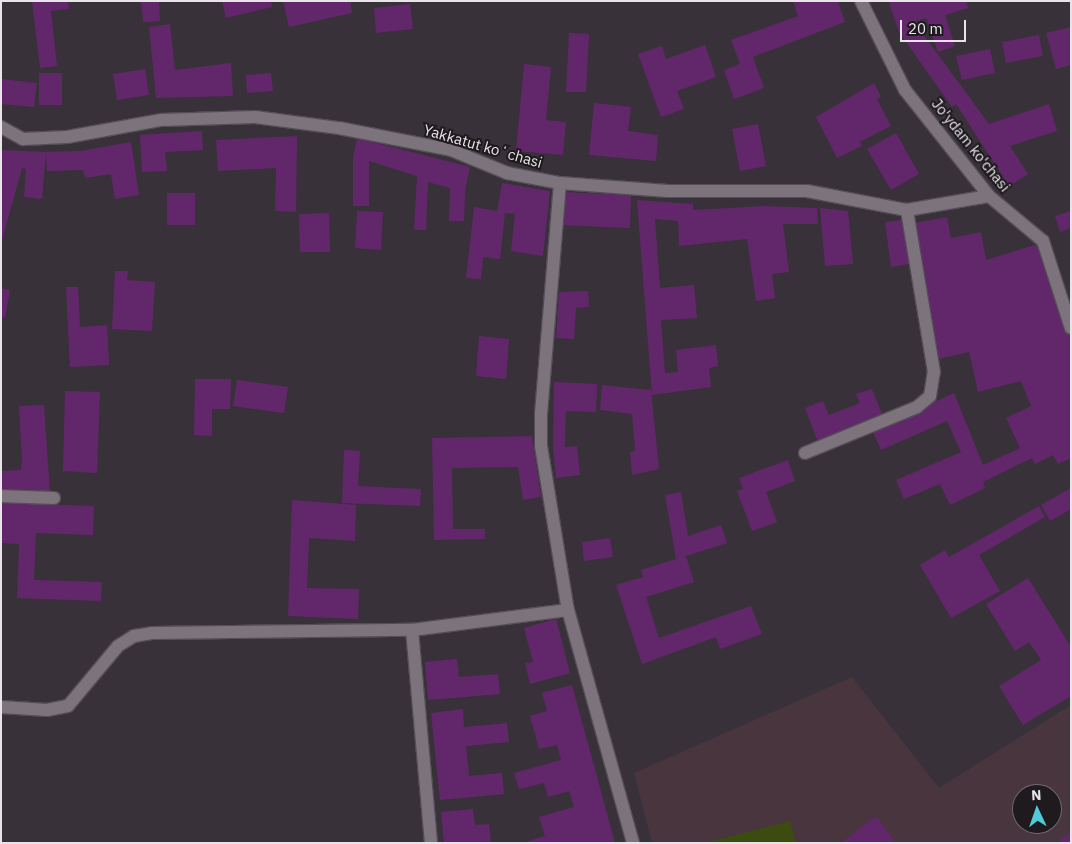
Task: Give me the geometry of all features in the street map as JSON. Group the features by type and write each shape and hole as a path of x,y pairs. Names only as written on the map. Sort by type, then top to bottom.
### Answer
{"street":[{"name":"Jo'ydam ko'chasi","path":"861,1 905,90 988,196 1043,241 1071,328"},
{"name":"Yakkatut koʻchasi","path":"1,127 23,140 67,137 161,120 255,117 339,128 450,150 507,172 560,183 668,192 807,192 908,210 988,196"},
{"path":"560,183 540,413 541,446 568,610 633,843"},
{"path":"805,453 917,407 930,396 934,372 908,210"},
{"path":"1,496 54,498"},
{"path":"1,707 47,710 68,706 118,646 134,636 152,633 412,630 568,610"},
{"path":"412,630 431,843"}],"shaded area":[{"path":"852,677 939,788 1071,705 1071,843 652,843 634,773"}],"green space":[{"path":"790,821 796,843 704,843"}],"building":[{"path":"32,1 68,1 69,9 51,11 57,66 40,68"},
{"path":"141,1 159,1 160,21 143,22"},
{"path":"222,1 271,1 272,7 226,18"},
{"path":"283,1 350,1 352,13 289,27"},
{"path":"793,1 838,1 845,22 753,57 764,88 734,99 724,70 740,64 731,40 798,16"},
{"path":"894,1 966,1 968,8 945,15 955,46 938,52 926,18 914,22 989,124 1049,104 1057,131 1010,146 1028,174 1009,186 956,104 952,107 899,32 889,3"},
{"path":"410,4 413,29 376,33 374,8"},
{"path":"170,24 175,70 231,63 233,96 156,98 149,27"},
{"path":"1071,27 1071,65 1056,69 1046,33"},
{"path":"569,33 589,34 586,92 566,92"},
{"path":"1039,35 1043,56 1006,63 1002,42"},
{"path":"705,45 716,77 677,91 684,109 661,117 638,54 662,46 666,59"},
{"path":"990,49 995,73 962,80 956,56"},
{"path":"524,64 551,67 546,120 566,122 563,155 516,151"},
{"path":"145,69 149,95 117,100 113,74"},
{"path":"39,73 62,73 62,105 39,105"},
{"path":"271,73 273,91 247,93 246,75"},
{"path":"1,79 37,83 34,107 1,104"},
{"path":"874,83 881,97 877,99 891,126 860,142 862,146 837,158 816,117"},
{"path":"594,103 631,107 628,131 658,135 656,161 589,155"},
{"path":"758,124 766,166 740,171 732,129"},
{"path":"202,131 203,150 165,152 167,171 142,172 140,135"},
{"path":"896,133 919,174 891,190 867,149"},
{"path":"297,136 296,212 275,211 276,168 218,171 216,140"},
{"path":"357,138 470,167 465,191 464,221 449,221 450,188 428,182 426,230 414,230 417,176 369,161 369,206 353,206 353,158"},
{"path":"131,142 139,195 115,199 111,174 85,178 83,170 47,171 46,152 80,151"},
{"path":"1,150 46,152 42,199 24,197 26,169 22,168 2,240"},
{"path":"502,183 550,191 543,256 511,251 515,214 505,213 500,259 483,257 481,279 466,278 474,207 497,211"},
{"path":"562,192 631,195 630,228 561,225"},
{"path":"167,193 195,193 195,225 167,225"},
{"path":"637,200 693,204 693,210 764,206 817,208 818,224 783,224 789,272 772,274 775,298 756,301 747,239 679,246 678,221 655,219 660,288 694,285 697,318 661,320 665,373 678,372 676,350 716,345 718,366 709,368 711,387 652,395"},
{"path":"820,208 848,211 853,264 825,266"},
{"path":"357,211 383,212 381,250 355,248"},
{"path":"1071,211 1071,228 1060,232 1055,216"},
{"path":"329,213 330,252 300,252 299,214"},
{"path":"947,217 951,238 981,232 986,260 1038,244 1071,340 1071,458 1058,464 1053,455 1035,464 1032,458 983,482 985,488 950,505 940,484 904,499 896,480 961,452 947,421 881,450 872,430 954,393 983,465 1020,448 1006,418 1031,406 1021,381 978,392 969,352 938,359 914,223"},
{"path":"903,220 909,264 891,267 885,222"},
{"path":"115,271 128,271 127,280 155,282 152,331 112,329"},
{"path":"66,287 78,287 80,327 107,325 109,365 70,367"},
{"path":"1,288 10,290 5,318 1,317"},
{"path":"588,291 589,307 576,308 574,339 556,338 559,292"},
{"path":"479,336 509,339 506,379 476,376"},
{"path":"195,379 231,379 230,409 212,409 212,436 194,435"},
{"path":"237,380 288,387 284,413 233,406"},
{"path":"554,382 597,384 596,412 566,411 565,447 577,446 580,475 556,478 553,448"},
{"path":"602,385 651,390 659,469 632,475 630,452 635,451 632,414 600,410"},
{"path":"872,389 883,417 818,442 805,408 823,401 829,415 860,403 856,394"},
{"path":"65,391 100,392 97,473 63,471"},
{"path":"44,405 50,493 1,496 1,471 21,470 19,406"},
{"path":"532,436 541,497 523,500 518,467 452,468 453,529 485,529 485,539 434,540 432,438"},
{"path":"344,450 360,451 358,486 421,489 420,506 342,503"},
{"path":"788,460 795,481 766,492 777,522 752,531 737,491 743,489 739,478"},
{"path":"1071,488 1071,509 1050,521 1041,505"},
{"path":"681,492 688,536 721,525 727,543 686,556 694,582 646,597 659,638 751,606 762,634 720,649 716,637 642,664 616,585 643,577 641,570 676,559 665,495"},
{"path":"292,500 356,505 355,541 309,538 307,588 359,589 358,619 288,616"},
{"path":"1,503 94,506 93,535 36,533 34,580 102,582 101,601 17,598 19,544 1,543"},
{"path":"1039,506 1045,517 979,555 1000,591 951,618 920,565 945,550 949,557"},
{"path":"610,538 613,557 584,561 582,542"},
{"path":"1028,578 1071,647 1071,696 1023,725 999,686 1041,660 1029,642 1015,651 986,604"},
{"path":"556,619 570,673 530,684 525,663 533,662 524,628"},
{"path":"457,659 459,677 498,674 500,694 428,700 425,662"},
{"path":"572,685 615,843 523,843 545,836 539,817 574,807 569,791 548,797 544,783 519,789 514,773 561,760 557,745 539,749 530,716 547,711 542,693"},
{"path":"463,709 464,727 507,723 509,742 466,746 469,776 502,773 504,794 440,800 431,713"},
{"path":"473,809 475,825 489,824 491,843 444,843 441,812"},
{"path":"876,816 896,843 841,843"},
{"path":"1071,832 1071,843 1055,843"}]}
